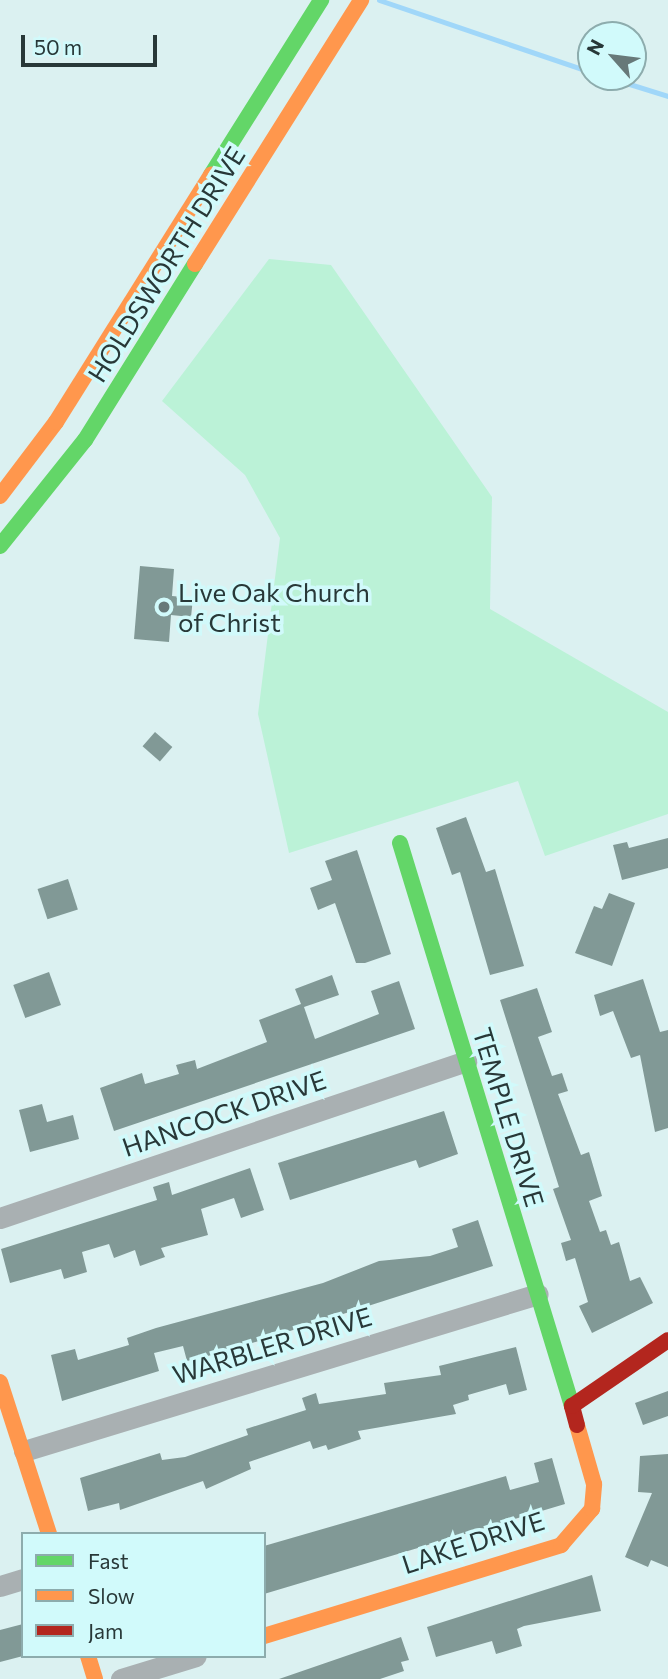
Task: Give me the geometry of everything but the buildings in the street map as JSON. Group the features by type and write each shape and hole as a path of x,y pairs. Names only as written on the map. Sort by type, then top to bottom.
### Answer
{"main road":[{"name":"HOLDSWORTH DRIVE","path":"0,496 56,422 321,0"},
{"name":"HOLDSWORTH DRIVE","path":"0,546 85,440 361,0"},
{"name":"TEMPLE DRIVE","path":"400,843 572,1406"},
{"path":"572,1406 668,1340"},
{"path":"0,1382 48,1532"},
{"name":"LAKE DRIVE","path":"266,1635 561,1545 592,1509 594,1485 572,1406"},
{"path":"89,1658 95,1679"}],"street":[{"path":"56,422 85,440"},
{"name":"HANCOCK DRIVE","path":"0,1218 466,1061"},
{"name":"WARBLER DRIVE","path":"23,1451 538,1294"},
{"path":"0,1586 21,1579"},
{"path":"121,1679 190,1658"}],"green space":[{"path":"269,259 331,265 492,497 490,609 668,712 668,814 545,856 518,781 289,853 258,714 280,538 245,475 162,401"}],"waterway":[{"path":"379,0 577,67"},
{"path":"647,89 668,96"}],"traffic: fast":[{"path":"211,175 321,0"},
{"path":"0,546 85,440 195,264"},
{"path":"400,843 572,1406"}],"traffic: slow":[{"path":"195,264 361,0"},
{"path":"0,496 56,422 211,175"},
{"path":"0,1382 48,1532"},
{"path":"266,1635 561,1545 592,1509 594,1484 577,1425"},
{"path":"89,1658 95,1679"}],"traffic: jam":[{"path":"577,1425 572,1406 668,1340"}],"place":[{"name":"Live Oak Church of Christ","path":"164,607"}]}
